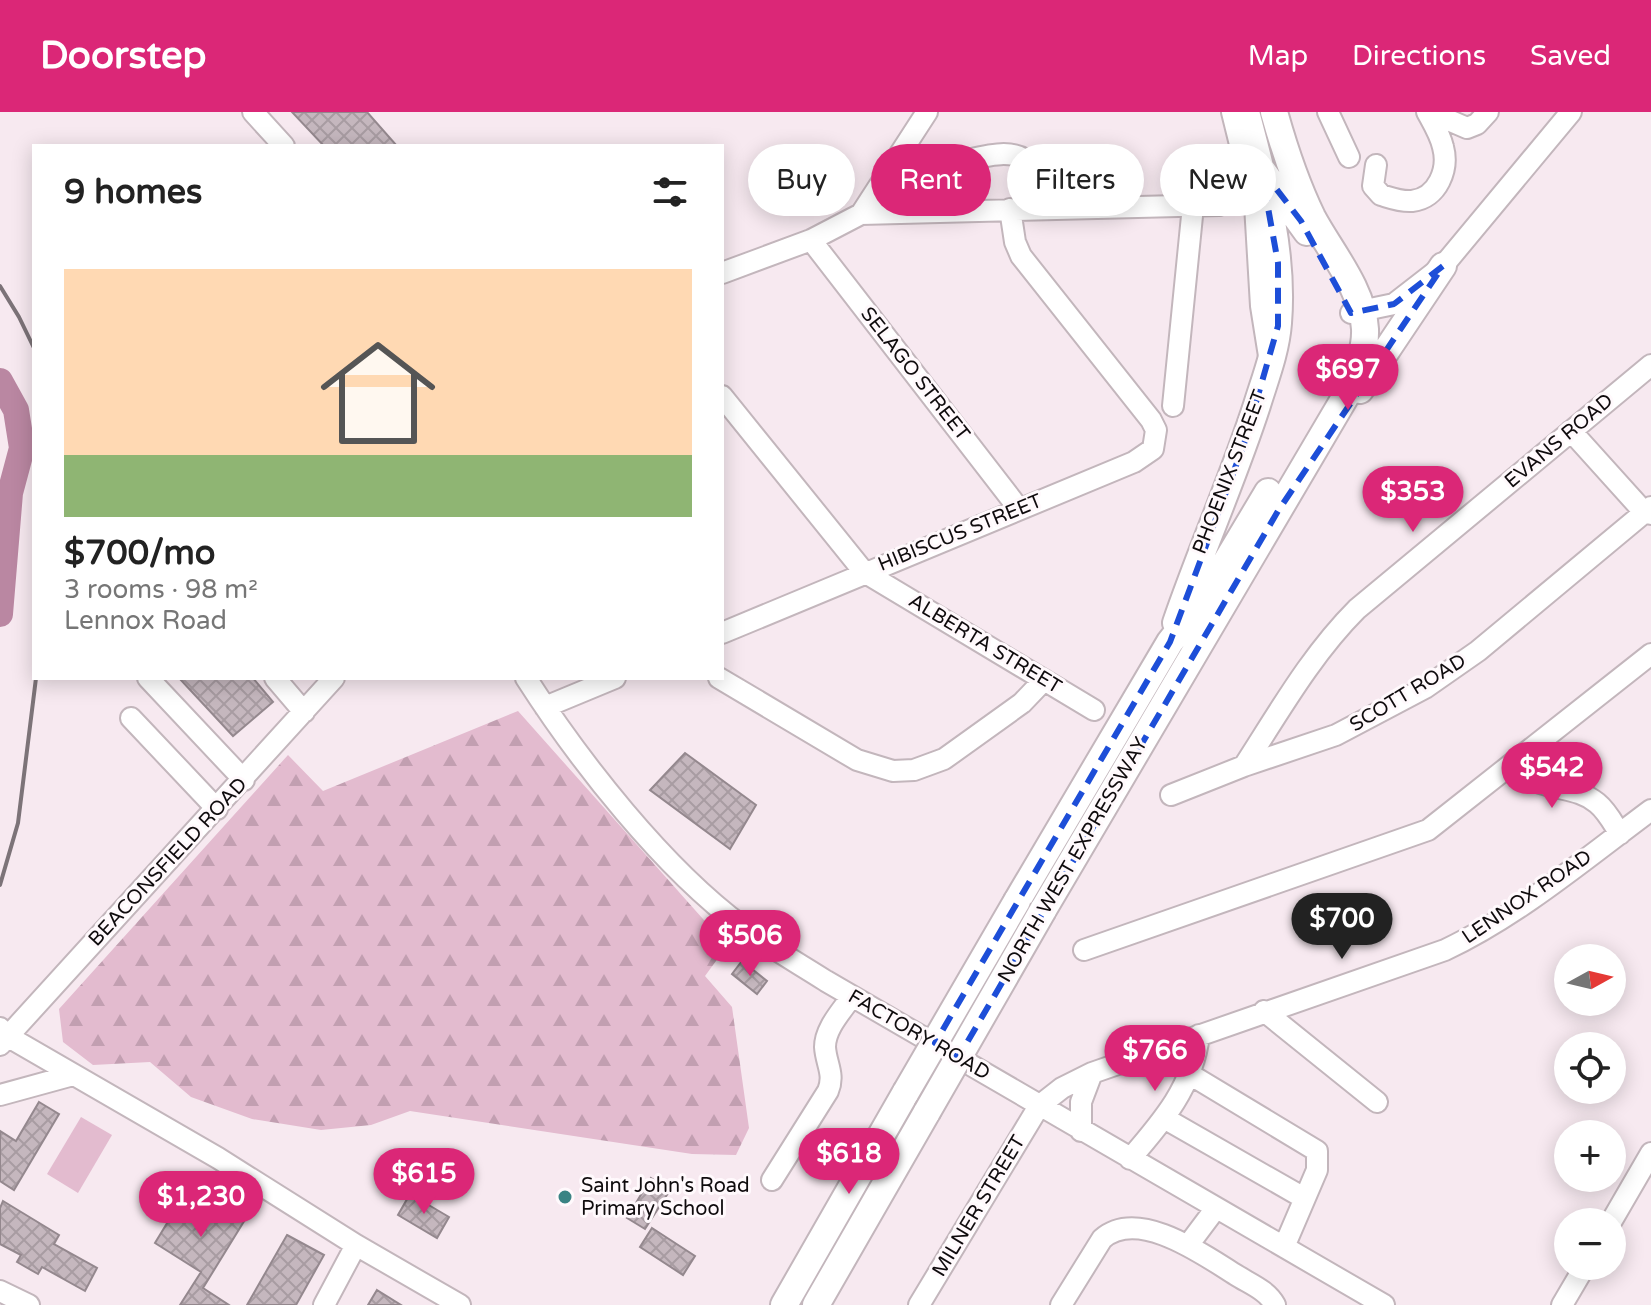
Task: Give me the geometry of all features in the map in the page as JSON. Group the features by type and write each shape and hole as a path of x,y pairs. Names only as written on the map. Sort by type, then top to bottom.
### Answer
{"main road":[{"name":"PHOENIX STREET","path":"1246,112 1254,144"},
{"path":"1170,642 1204,599 1338,380 1351,350 1356,312 1352,287 1312,217 1296,181 1274,112"},
{"path":"1276,188 1301,221 1356,312"},
{"name":"PHOENIX STREET","path":"1170,642 1200,553 1244,444 1271,361 1278,326 1278,263 1270,216"},
{"path":"1278,511 1443,266"},
{"name":"NORTH WEST EXPRESSWAY","path":"816,1305 1043,910 1347,394 1360,362 1365,328 1356,312"},
{"name":"NORTH WEST EXPRESSWAY","path":"784,1305 1170,642"}],"street":[{"path":"253,112 282,144"},
{"path":"861,214 927,112"},
{"path":"1232,112 1255,205 1263,328 1271,361"},
{"path":"1328,112 1349,157"},
{"path":"1429,112 1467,128 1477,124 1488,112"},
{"path":"1376,165 1373,186 1381,195 1410,201 1427,195 1437,186 1446,164 1440,136 1429,112"},
{"path":"1356,312 1394,304 1443,266 1571,112"},
{"path":"724,272 811,240 861,214 1007,209"},
{"name":"HIBISCUS STREET","path":"724,632 1146,456 1153,449 1156,430 1142,407 1021,256 1015,242 1011,216"},
{"path":"1173,406 1192,216"},
{"name":"SELAGO STREET","path":"811,240 1019,509"},
{"name":"EVANS ROAD","path":"1244,766 1298,682 1340,626 1357,609 1651,365"},
{"name":"ALBERTA STREET","path":"724,398 864,572 1094,710"},
{"path":"1571,431 1649,511"},
{"name":"SCOTT ROAD","path":"1171,795 1336,735 1425,688 1478,651 1649,511"},
{"path":"1084,950 1417,836 1438,823 1651,654"},
{"path":"150,680 244,780"},
{"path":"277,680 304,712"},
{"name":"BEACONSFIELD ROAD","path":"2,1036 244,780 332,680"},
{"name":"FACTORY ROAD","path":"527,680 621,806 694,886 744,928 852,996 1081,1131 1384,1305"},
{"path":"545,707 610,680"},
{"path":"722,680 857,760 893,771 914,770 944,759 1022,703 1044,680"},
{"path":"131,718 217,809"},
{"path":"1511,765 1532,781 1588,797 1607,814 1620,834"},
{"name":"LENNOX ROAD","path":"1039,1106 1062,1088 1092,1073 1445,950 1468,939 1651,810"},
{"path":"772,1180 828,1091 832,1081 825,1048 827,1035 852,996"},
{"path":"1264,1011 1377,1102"},
{"path":"1130,1159 1164,1118 1191,1075 1199,1035"},
{"path":"2,1036 36,1050 460,1305"},
{"path":"1081,1131 1081,1102 1092,1073"},
{"path":"0,1095 73,1075"},
{"path":"1191,1075 1317,1151 1317,1170 1284,1247"},
{"name":"MILNER STREET","path":"919,1305 1039,1106"},
{"path":"1164,1118 1304,1198"},
{"path":"1619,1208 1651,1153"},
{"path":"1189,1244 1216,1208"},
{"path":"1061,1305 1102,1239 1110,1232 1134,1228 1189,1244 1259,1288 1271,1297 1275,1305"},
{"path":"324,1305 356,1245"},
{"path":"1562,1305 1577,1280"},
{"path":"0,1291 29,1305"}],"highlighted area":[{"path":"1261,169 1301,221 1351,313 1394,304 1443,266 1278,511 958,1058 935,1043 1170,642 1244,444 1278,326 1278,263"}],"green space":[{"path":"518,711 727,946 705,976 732,1007 749,1128 736,1155 692,1154 410,1111 371,1125 321,1130 252,1119 191,1097 150,1062 93,1065 63,1042 59,1009 288,755 323,791"},
{"path":"81,1117 112,1135 78,1193 47,1174"}],"building":[{"path":"292,112 367,112 395,144 322,144"},
{"path":"181,680 255,680 273,702 233,736"},
{"path":"685,753 756,805 730,849 650,790"},
{"path":"742,961 767,981 757,994 732,974"},
{"path":"39,1102 59,1114 14,1190 0,1181 0,1131 16,1141"},
{"path":"651,1178 670,1190 645,1229 627,1218"},
{"path":"191,1184 246,1218 203,1288 229,1305 180,1305 201,1272 155,1243"},
{"path":"410,1194 449,1217 437,1238 398,1215"},
{"path":"3,1201 59,1235 54,1244 97,1268 85,1291 42,1267 38,1274 17,1262 21,1255 0,1244 0,1208"},
{"path":"652,1228 695,1256 683,1275 640,1247"},
{"path":"287,1235 324,1255 296,1305 247,1305"},
{"path":"377,1290 401,1305 368,1305"}],"waterway":[{"path":"0,381 16,410 22,448 10,493 0,614"}],"railway":[{"path":"0,286 32,344"},
{"path":"0,885 18,823 36,680"}],"place":[{"name":"Saint John's Road Primary School","path":"565,1197"}]}
